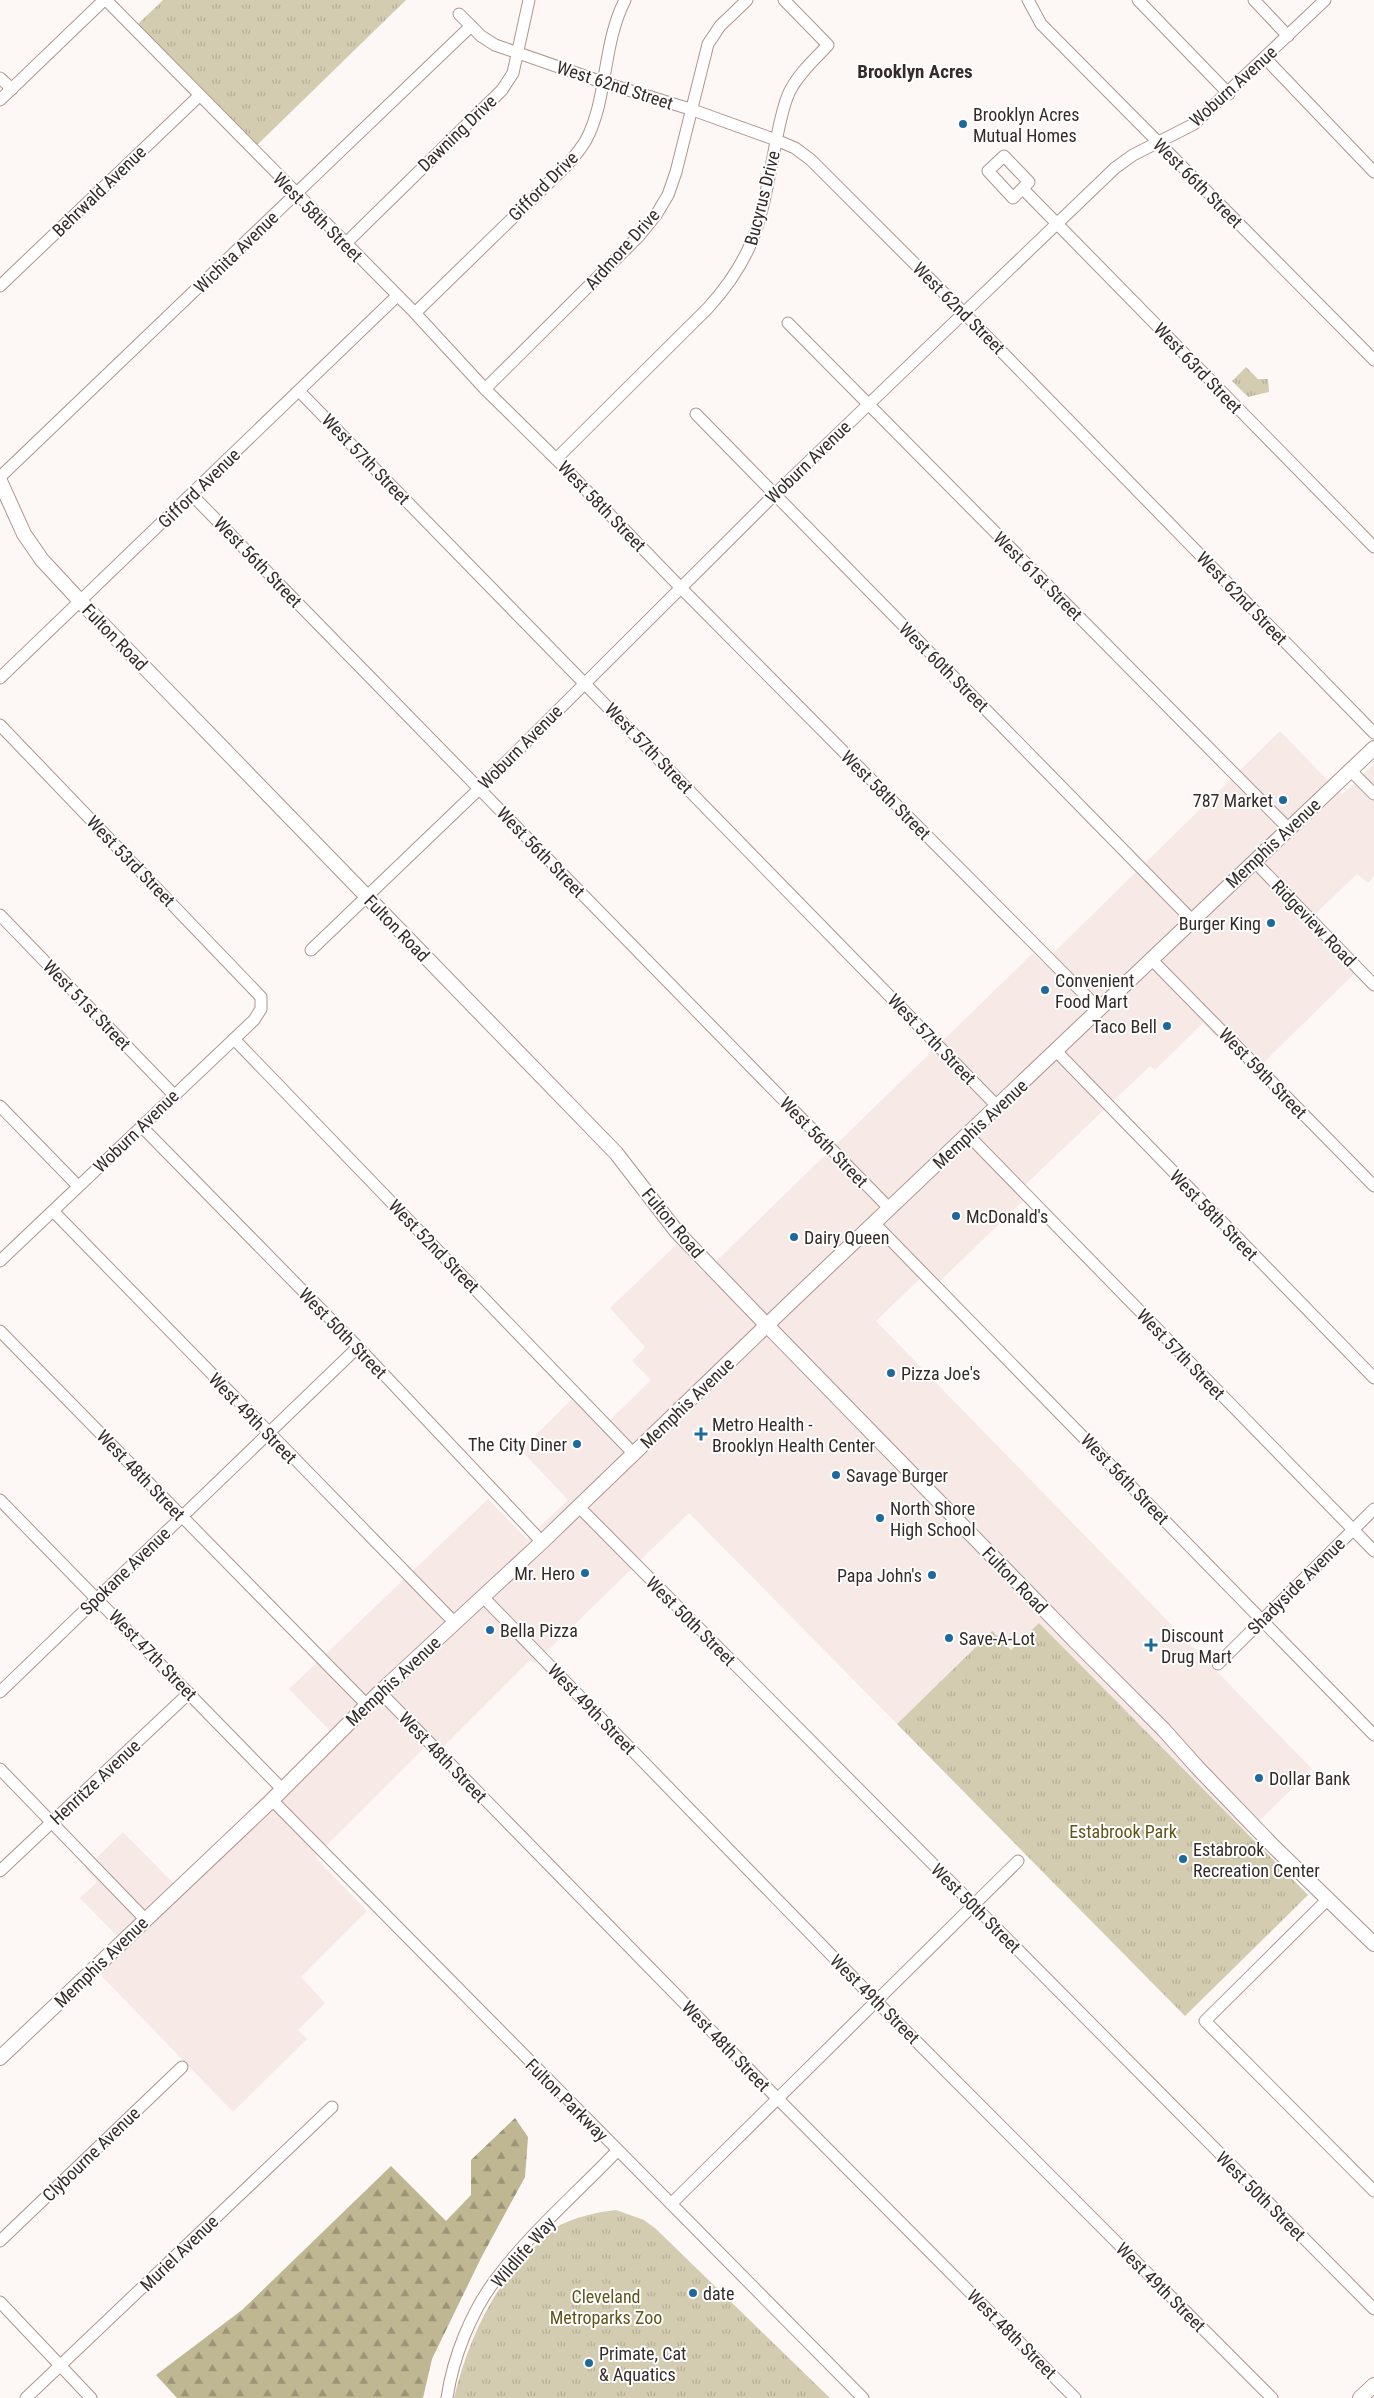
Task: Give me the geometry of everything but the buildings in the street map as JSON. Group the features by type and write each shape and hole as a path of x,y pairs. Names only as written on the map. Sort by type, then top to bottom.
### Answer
{"main road":[{"name":"Fulton Road","path":"0,479 24,534 42,560 81,602 616,1153 677,1232 767,1326 1164,1730 1273,1846 1374,1944"},
{"name":"Memphis Avenue","path":"0,2058 283,1790 380,1692 542,1542 1374,748"},
{"path":"1360,2398 1374,2385"}],"street":[{"path":"0,100 105,0"},
{"name":"West 58th Street","path":"105,0 415,313 485,389 556,458 681,588 1100,1010"},
{"name":"Dawning Drive","path":"345,244 502,90 513,73 529,0"},
{"name":"Gifford Drive","path":"415,313 567,165 583,145 596,116 612,34 625,0"},
{"name":"Ardmore Drive","path":"485,389 639,236 656,214 668,195 676,172 690,109 708,44 720,26 747,0"},
{"name":"Bucyrus Drive","path":"556,458 728,286 746,258 756,233 776,140 790,90 804,70 828,45 784,0"},
{"name":"West 66th Street","path":"1028,0 1041,24 1373,356"},
{"path":"1138,0 1228,94"},
{"path":"1254,0 1288,36"},
{"name":"Woburn Avenue","path":"311,950 586,683 774,495 1115,168 1133,155 1194,124 1228,94 1325,0"},
{"name":"West 62nd Street","path":"459,14 481,36 495,45 602,82 690,109 776,140 795,148 811,160 963,312 1374,733"},
{"name":"Wichita Avenue","path":"0,479 471,26"},
{"path":"1265,58 1374,172"},
{"path":"0,78 12,89"},
{"name":"Behrwald Avenue","path":"0,286 199,96"},
{"name":"West 63rd Street","path":"1023,189 1374,547"},
{"name":"Gifford Avenue","path":"0,678 397,296"},
{"name":"West 61st Street","path":"788,323 1288,828"},
{"name":"West 57th Street","path":"299,391 998,1107"},
{"name":"West 60th Street","path":"696,414 1192,920"},
{"name":"West 56th Street","path":"192,495 890,1209"},
{"name":"West 53rd Street","path":"0,725 261,997"},
{"path":"1350,770 1374,794"},
{"name":"Ridgeview Road","path":"1254,861 1374,985"},
{"name":"West 51st Street","path":"0,915 174,1094"},
{"name":"West 59th Street","path":"1152,960 1374,1186"},
{"name":"Woburn Avenue","path":"0,1261 234,1039 261,1009 261,997"},
{"name":"West 52nd Street","path":"234,1039 634,1454"},
{"name":"West 58th Street","path":"1056,1051 1374,1378"},
{"path":"0,1106 78,1186"},
{"name":"West 50th Street","path":"142,1127 358,1347 542,1542"},
{"name":"West 57th Street","path":"968,1135 1374,1551"},
{"name":"West 49th Street","path":"52,1211 455,1623"},
{"name":"West 56th Street","path":"875,1224 1374,1735"},
{"name":"West 48th Street","path":"0,1332 367,1705"},
{"name":"Spokane Avenue","path":"0,1692 358,1347"},
{"name":"West 47th Street","path":"0,1500 283,1790"},
{"name":"West 50th Street","path":"578,1507 1374,2309"},
{"name":"Shadyside Avenue","path":"1218,1664 1374,1509"},
{"name":"West 49th Street","path":"483,1596 877,2002 1272,2398"},
{"name":"West 48th Street","path":"380,1692 779,2100 1075,2398"},
{"name":"Henritze Avenue","path":"0,1871 189,1693"},
{"path":"0,1769 145,1919"},
{"name":"Fulton Parkway","path":"272,1800 863,2398"},
{"path":"672,2203 779,2100 1018,1862"},
{"path":"1328,1899 1205,2022 1374,2191"},
{"name":"Clybourne Avenue","path":"0,2241 182,2067"},
{"name":"Muriel Avenue","path":"26,2398 332,2107"},
{"name":"Wildlife Way","path":"447,2398 450,2379 462,2344 496,2279 529,2240 618,2151"},
{"path":"0,2302 91,2398"}],"shaded area":[{"path":"1280,731 1342,795 1374,764 1374,876 1368,883 1357,874 1307,922 1355,973 1253,1073 1203,1023 1155,1070 1150,1066 1023,1187 1030,1194 934,1287 923,1276 876,1321 1312,1769 1247,1833 1039,1623 1011,1650 991,1631 897,1724 689,1513 535,1663 530,1660 440,1750 431,1741 315,1857 367,1911 301,1977 325,2003 298,2030 307,2039 233,2112 91,1965 119,1938 80,1898 97,1882 85,1869 123,1832 174,1884 330,1731 289,1689 488,1499 527,1539 568,1500 521,1450 572,1399 601,1429 651,1380 632,1361 645,1347 610,1308 677,1244 704,1273 1033,953 1043,963"}],"green space":[{"path":"163,0 406,0 255,147 137,25"},
{"path":"1246,367 1258,379 1268,379 1269,392 1248,397 1232,381"},
{"name":"Estabrook Park","path":"1039,1623 1308,1895 1185,2016 897,1724 992,1631 1011,1650"},
{"path":"515,2118 528,2137 525,2177 481,2258 432,2359 423,2398 177,2398 156,2375 242,2310 391,2166 446,2221 471,2195 471,2160"},
{"name":"Cleveland Metroparks Zoo","path":"616,2210 644,2220 656,2229 830,2398 454,2398 475,2334 485,2313 509,2275 552,2230 560,2225 587,2215"}],"place":[{"name":"Brooklyn Acres Mutual Homes","path":"963,124"},
{"name":"787 Market","path":"1283,800"},
{"name":"Burger King","path":"1271,923"},
{"name":"Convenient Food Mart","path":"1045,990"},
{"name":"Taco Bell","path":"1167,1026"},
{"name":"McDonald's","path":"956,1216"},
{"name":"Dairy Queen","path":"794,1237"},
{"name":"Pizza Joe's","path":"891,1373"},
{"name":"Metro Health - Brooklyn Health Center","path":"701,1434"},
{"name":"The City Diner","path":"577,1444"},
{"name":"Savage Burger","path":"836,1475"},
{"name":"North Shore High School","path":"880,1518"},
{"name":"Mr. Hero","path":"585,1573"},
{"name":"Papa John's","path":"932,1575"},
{"name":"Bella Pizza","path":"490,1630"},
{"name":"Save-A-Lot","path":"949,1638"},
{"name":"Discount Drug Mart","path":"1151,1645"},
{"name":"Dollar Bank","path":"1259,1778"},
{"name":"Estabrook Recreation Center","path":"1183,1859"},
{"name":"date","path":"693,2293"},
{"name":"Primate, Cat & Aquatics","path":"589,2363"}],"district":[{"name":"Brooklyn Acres","path":"915,71"}]}
